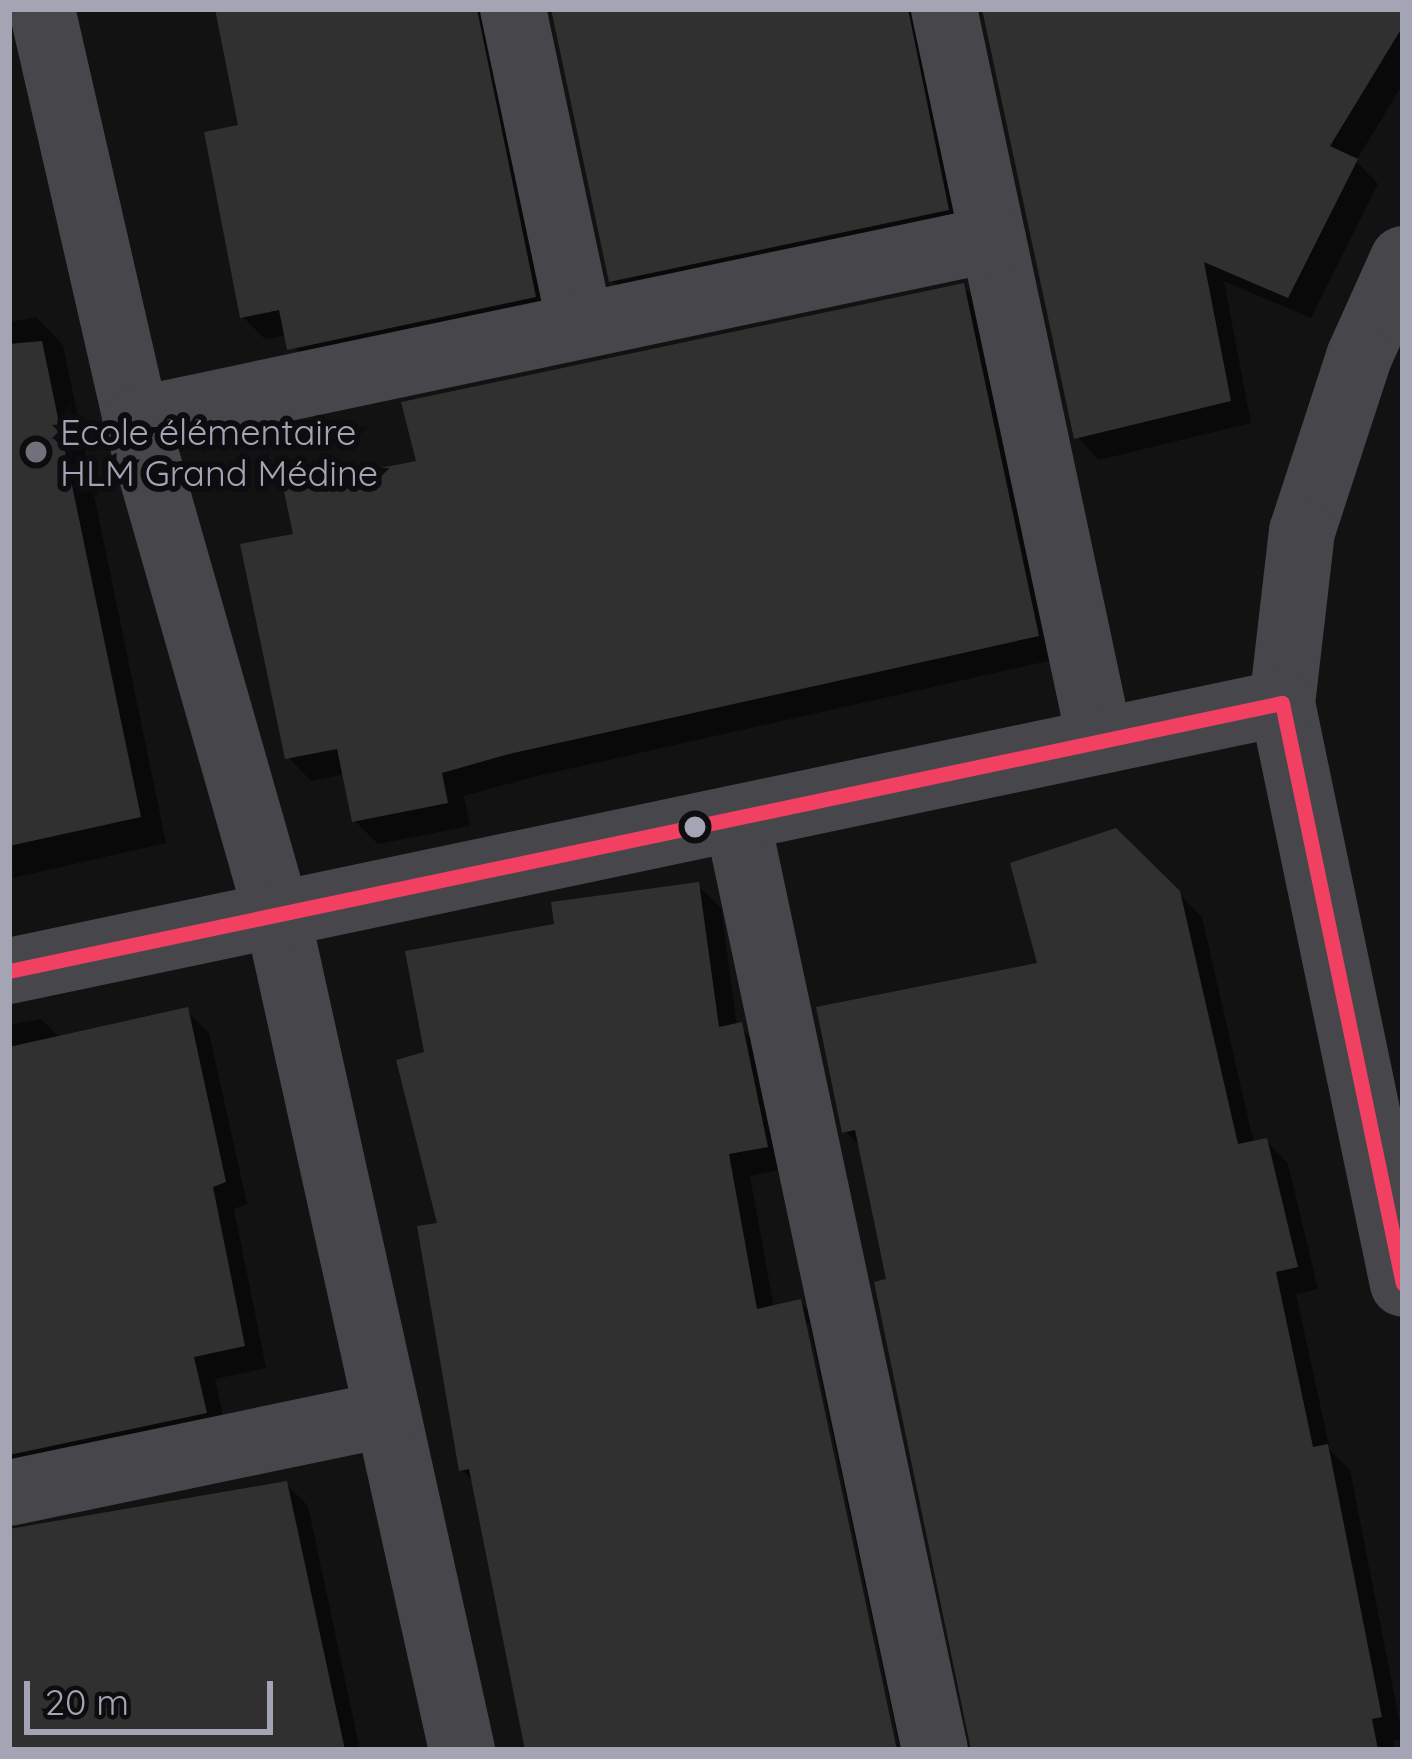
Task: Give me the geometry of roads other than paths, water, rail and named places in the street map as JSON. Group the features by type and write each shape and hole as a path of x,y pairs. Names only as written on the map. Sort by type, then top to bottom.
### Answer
{"street":[{"path":"42,9 136,420 277,914 462,1750"},
{"path":"513,9 580,325"},
{"path":"944,9 1100,741"},
{"path":"136,420 993,239"},
{"path":"1403,259 1359,357 1302,531 1282,703 1403,1284"},
{"path":"9,970 1282,703"},
{"path":"737,818 935,1750"},
{"path":"9,1493 388,1414"}],"place":[{"name":"Ecole élémentaire HLM Grand Médine","path":"36,452"}]}
